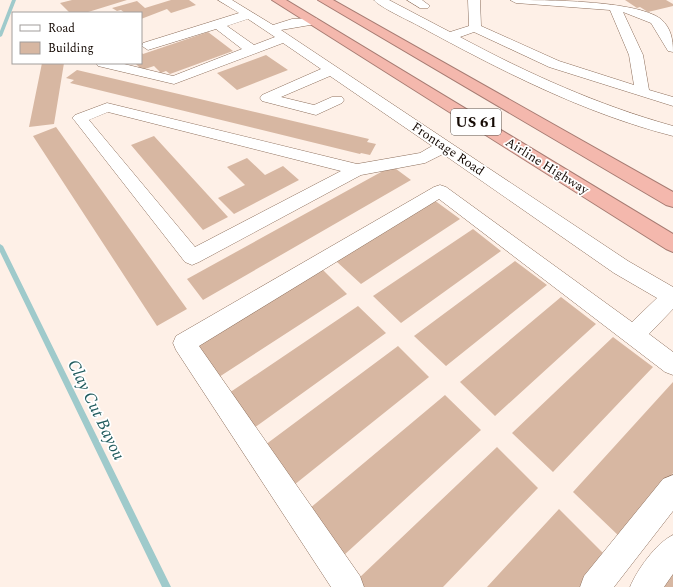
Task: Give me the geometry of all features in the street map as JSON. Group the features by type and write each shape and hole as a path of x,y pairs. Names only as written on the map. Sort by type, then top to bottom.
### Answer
{"highway":[{"name":"Airline Highway","path":"325,0 673,200"},
{"name":"Airline Highway","path":"279,2 673,244"}],"street":[{"name":"Frontage Road","path":"224,0 249,14 285,38 621,267 672,297"},
{"path":"380,0 449,37 552,88 594,106 673,131"},
{"path":"413,0 424,6"},
{"path":"474,0 476,28"},
{"path":"516,0 630,10 656,20 673,48"},
{"path":"267,26 282,16 279,2"},
{"path":"615,8 636,55 649,95 647,123"},
{"path":"148,46 202,28 218,26 249,14"},
{"path":"267,26 312,21"},
{"path":"218,26 252,50"},
{"path":"449,37 476,28 554,64 673,102"},
{"path":"107,64 174,80 285,38"},
{"path":"331,70 267,98 316,110 336,100"},
{"path":"357,170 107,107 80,118 192,257 357,170 425,158 444,146"},
{"path":"349,587 184,343 440,191 673,365"},
{"path":"632,335 672,297"},
{"path":"595,587 673,489"},
{"path":"645,587 673,550"}],"building":[{"path":"72,0 127,0 88,12 69,12 60,3"},
{"path":"171,0 189,0 196,5 171,13 167,9 142,19 142,12 124,12 121,10 117,11 112,8 137,1 145,8"},
{"path":"625,0 666,0 673,4 673,6 648,12 640,7 637,8"},
{"path":"208,32 233,51 170,74 166,71 161,73 154,66 142,70 136,64 142,64 142,53 143,54"},
{"path":"266,55 288,70 237,90 217,73"},
{"path":"42,64 64,64 54,124 29,127"},
{"path":"77,70 369,139 367,142 376,144 370,155 360,154 70,83 74,80 66,78"},
{"path":"56,127 187,309 157,326 33,136"},
{"path":"154,136 228,217 203,230 131,145"},
{"path":"247,158 265,175 283,166 299,180 234,214 218,198 245,185 227,167"},
{"path":"392,166 411,180 203,300 187,279"},
{"path":"434,200 460,219 361,284 336,261"},
{"path":"473,229 501,251 401,323 373,296"},
{"path":"515,261 547,285 446,366 414,336"},
{"path":"322,269 347,294 219,377 196,347"},
{"path":"561,297 596,324 495,416 460,382"},
{"path":"358,306 386,333 254,428 229,393"},
{"path":"613,337 653,367 553,472 512,433"},
{"path":"398,346 429,377 294,485 265,445"},
{"path":"673,382 673,473 621,538 573,492"},
{"path":"445,395 481,430 343,556 309,509"},
{"path":"497,447 538,488 443,587 364,587 358,579"},
{"path":"559,509 606,556 581,587 487,587"},
{"path":"673,568 673,587 659,587"}],"waterway":[{"name":"Clay Cut Bayou","path":"0,36 14,0"},
{"name":"Clay Cut Bayou","path":"0,246 167,587"}]}
